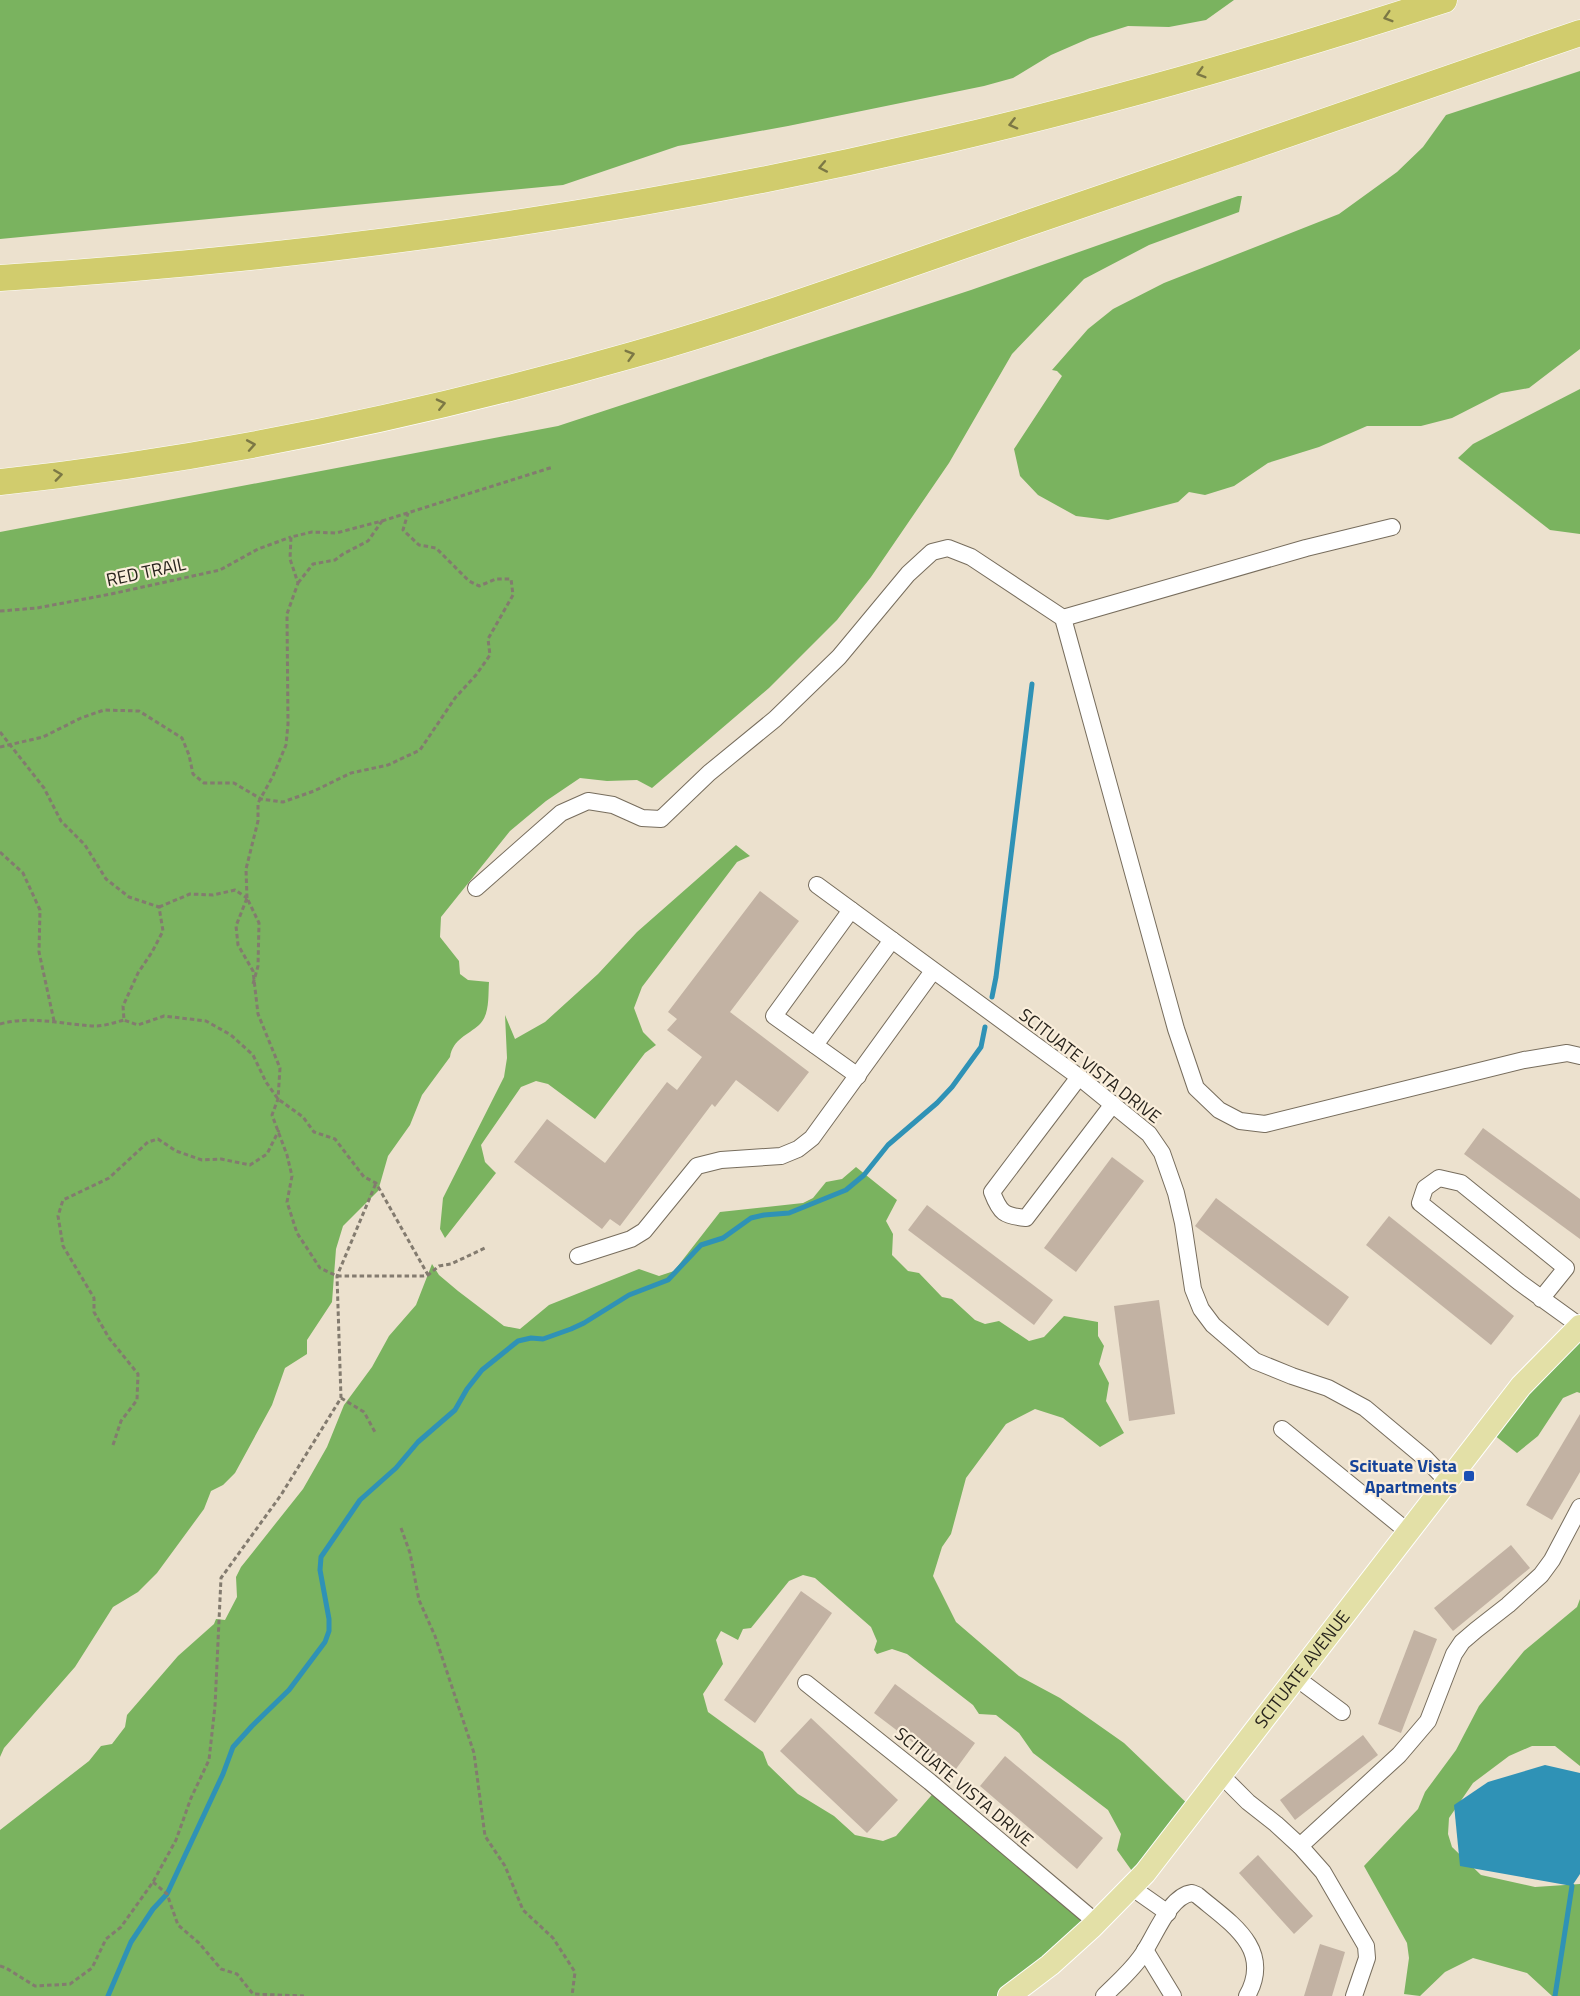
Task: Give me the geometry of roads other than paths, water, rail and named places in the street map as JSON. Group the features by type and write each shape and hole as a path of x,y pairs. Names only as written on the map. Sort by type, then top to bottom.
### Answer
{"highway":[{"path":"0,278 191,263 389,241 534,220 742,183 906,149 1058,112 1239,62 1444,0"},
{"path":"0,482 201,454 326,430 472,397 634,354 816,296 1580,33"}],"main road":[{"name":"SCITUATE AVENUE","path":"1009,1996 1050,1965 1097,1923 1144,1873 1521,1386 1580,1326"}],"street":[{"path":"1063,618 1306,548 1392,527"},
{"path":"476,888 561,813 588,801 613,804 642,818 661,819 709,773 774,719 831,664 908,574 932,552 948,548 971,557 1063,618 1176,1029 1196,1088 1219,1110 1240,1122 1266,1124 1524,1060 1567,1053 1580,1056"},
{"name":"SCITUATE VISTA DRIVE","path":"817,885 1079,1077 1149,1134 1162,1153 1176,1193 1183,1222 1193,1289 1201,1309 1213,1325 1255,1361 1292,1377 1328,1388 1365,1408 1426,1459 1447,1481"},
{"path":"851,909 774,1016 858,1076"},
{"path":"815,1045 892,940"},
{"path":"579,1256 631,1239 644,1231 697,1166 721,1160 781,1156 798,1149 812,1138 933,971"},
{"path":"1079,1077 992,1192 998,1208 1003,1212 1009,1216 1026,1218 1113,1104"},
{"path":"1541,1299 1566,1268 1461,1183 1439,1178 1425,1188 1420,1203 1541,1299 1580,1326"},
{"path":"1282,1429 1407,1532"},
{"path":"1300,1846 1399,1755 1428,1721 1454,1654 1462,1642 1541,1575 1552,1560 1580,1508"},
{"path":"1295,1677 1342,1712"},
{"name":"SCITUATE VISTA DRIVE","path":"806,1683 930,1782 1097,1923"},
{"path":"1221,1775 1248,1802 1300,1846 1323,1872 1366,1946 1367,1958 1354,1996"},
{"path":"1131,1887 1168,1913"},
{"path":"1104,1996 1145,1950 1181,1897 1192,1893 1241,1932 1251,1949 1257,1968 1256,1976 1246,1996"},
{"path":"1145,1950 1173,1996"}],"water":[{"path":"1545,1765 1580,1773 1580,1874 1572,1886 1460,1866 1454,1805 1488,1782"}],"waterway":[{"path":"992,997 1032,684"},
{"path":"108,1996 131,1942 153,1909 167,1894 223,1774 233,1747 289,1690 325,1642 329,1631 329,1619 320,1570 321,1557 360,1500 396,1468 418,1442 455,1410 467,1389 482,1370 518,1341 531,1338 543,1339 571,1329 629,1295 668,1280 701,1245 723,1238 751,1218 789,1213 846,1190 864,1175 888,1145 952,1087 981,1047 985,1027"},
{"path":"1555,1996 1572,1886"}],"place":[{"name":"Scituate Vista Apartments","path":"1469,1476"}]}
